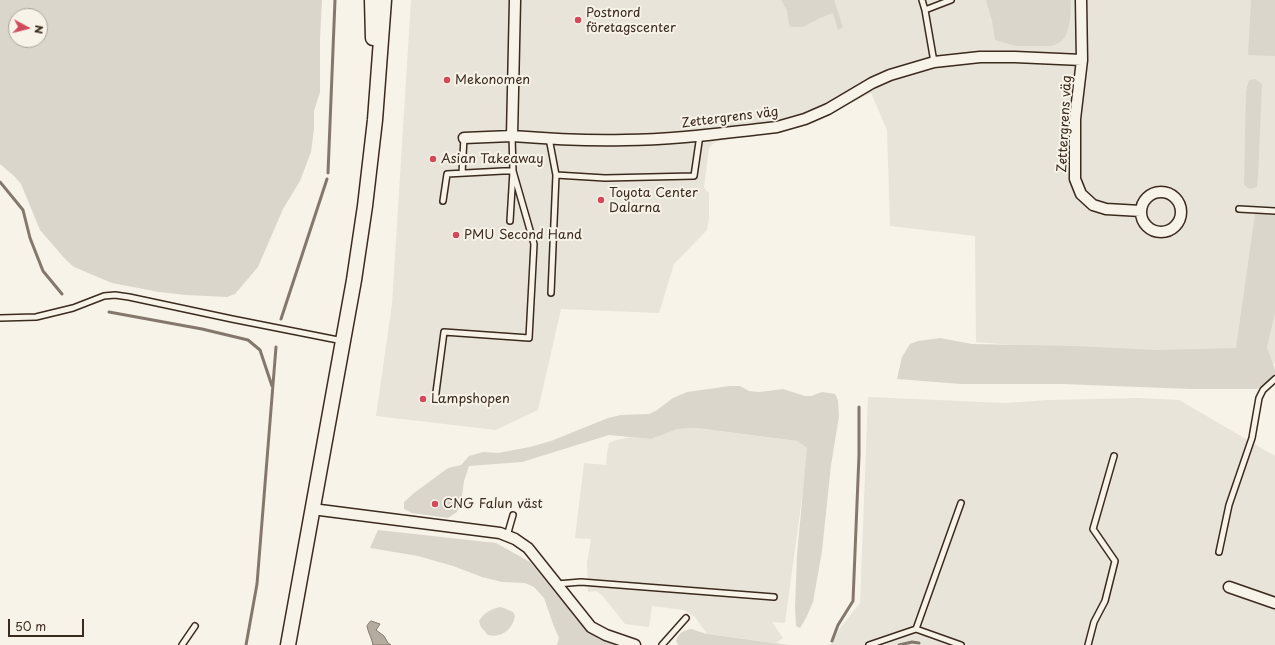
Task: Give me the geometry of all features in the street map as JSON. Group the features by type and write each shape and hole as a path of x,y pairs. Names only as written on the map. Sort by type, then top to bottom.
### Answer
{"main road":[{"path":"372,0 375,120"},
{"path":"288,645 343,341 365,206 375,120 384,0"}],"street":[{"path":"512,136 515,0"},
{"name":"Zettergrens väg","path":"1081,0 1082,60 1075,126 1074,171 1077,185 1081,194 1093,206 1100,208 1141,211"},
{"name":"Zettergrens väg","path":"464,138 512,136 625,140 700,135 771,127 805,119 828,109 872,83 890,75 934,62 1015,57 1082,60"},
{"path":"1163,191 1175,196 1179,201 1182,214 1177,226 1166,232 1160,232 1148,228 1142,217 1141,211 1142,205 1150,194 1163,191"},
{"path":"312,509 500,533 508,536 528,548 591,627 606,635 635,645"},
{"path":"1229,587 1275,603"}],"lane":[{"path":"922,0 934,62"},
{"path":"925,10 951,0"},
{"path":"556,175 605,178 694,176 700,135"},
{"path":"510,220 513,171 512,136"},
{"path":"462,173 464,138"},
{"path":"549,138 556,175 551,293"},
{"path":"443,201 447,174 503,170 513,171"},
{"path":"435,400 444,332 529,338 534,244 513,171"},
{"path":"1239,209 1275,211"},
{"path":"0,318 36,317 73,308 104,296 115,295 232,320 343,341"},
{"path":"1219,552 1229,505 1252,438 1259,398 1263,390 1275,379"},
{"path":"1088,645 1094,622 1105,601 1115,561 1093,529 1114,456"},
{"path":"916,629 960,503"},
{"path":"508,536 513,515"},
{"path":"557,584 580,582 774,597"},
{"path":"662,645 686,618"},
{"path":"182,645 196,626"},
{"path":"869,645 916,629 961,645"}],"shaded area":[{"path":"0,0 322,0 320,92 314,111 314,129 311,152 300,181 283,209 258,267 235,294 227,297 159,292 112,283 74,267 40,230 21,184 0,164"},
{"path":"411,0 1275,0 1275,364 976,342 975,236 890,226 887,130 871,93 818,120 750,136 715,142 709,148 704,188 709,193 709,218 707,230 674,264 659,313 561,309 538,410 496,430 376,416 392,304"},
{"path":"781,0 834,0 843,27 838,30 833,13 803,27 791,27 789,25 787,10"},
{"path":"986,0 1071,0 1070,21 1066,35 1057,44 1050,46 1016,46 995,40 992,21"},
{"path":"1251,0 1275,0 1275,56 1248,55"},
{"path":"1255,79 1262,84 1258,177 1257,187 1250,189 1244,185 1246,91 1249,80"},
{"path":"1255,214 1275,215 1275,313 1267,347 1275,370 1275,376 1257,389 1191,389 1062,384 961,384 897,379 902,357 910,344 918,341 940,338 972,344 1073,346 1158,350 1236,348"},
{"path":"740,386 749,391 759,392 783,389 805,396 811,396 822,392 835,394 838,400 839,416 831,465 822,551 813,602 800,628 796,626 795,607 797,555 807,448 797,441 697,428 678,429 651,439 609,435 522,462 469,466 464,481 461,504 457,512 448,518 412,513 404,509 404,502 414,493 448,468 461,465 469,456 483,452 498,453 530,447 551,441 608,418 621,415 649,414 673,398 687,392"},
{"path":"868,397 1006,403 1048,400 1137,398 1179,400 1275,456 1275,645 831,645 840,628 860,603"},
{"path":"697,428 797,441 807,448 807,461 785,623 772,622 783,638 776,643 707,634 695,617 684,610 652,606 649,627 625,624 602,595 596,591 588,592 587,563 591,539 575,538 584,463 607,465 609,443 616,440 632,437 651,439 678,429"},
{"path":"378,530 496,543 530,562 586,630 599,639 615,645 557,645 559,638 544,598 534,587 525,583 502,582 482,577 453,566 418,556 370,548"},
{"path":"501,607 513,612 515,616 514,621 506,632 493,636 488,635 481,627 479,621 488,611"},
{"path":"371,621 380,624 376,630 384,636 391,645 373,645 367,626"},
{"path":"691,629 707,634 789,645 678,645 676,641 680,634"}],"waterway":[{"path":"328,173 335,0"},
{"path":"281,319 327,179"},
{"path":"0,182 23,210 30,238 43,271 62,294"},
{"path":"109,312 202,329 248,340 260,350 272,386"},
{"path":"246,645 257,584 276,347"},
{"path":"832,641 838,625 853,601 859,455 859,407"},
{"path":"899,645 912,642 919,643"}],"place":[{"name":"Postnord företagscenter","path":"578,20"},
{"name":"Mekonomen","path":"447,80"},
{"name":"Asian Takeaway","path":"433,159"},
{"name":"Toyota Center Dalarna","path":"601,200"},
{"name":"PMU Second Hand","path":"456,235"},
{"name":"Lampshopen","path":"423,399"},
{"name":"CNG Falun väst","path":"435,504"}]}
